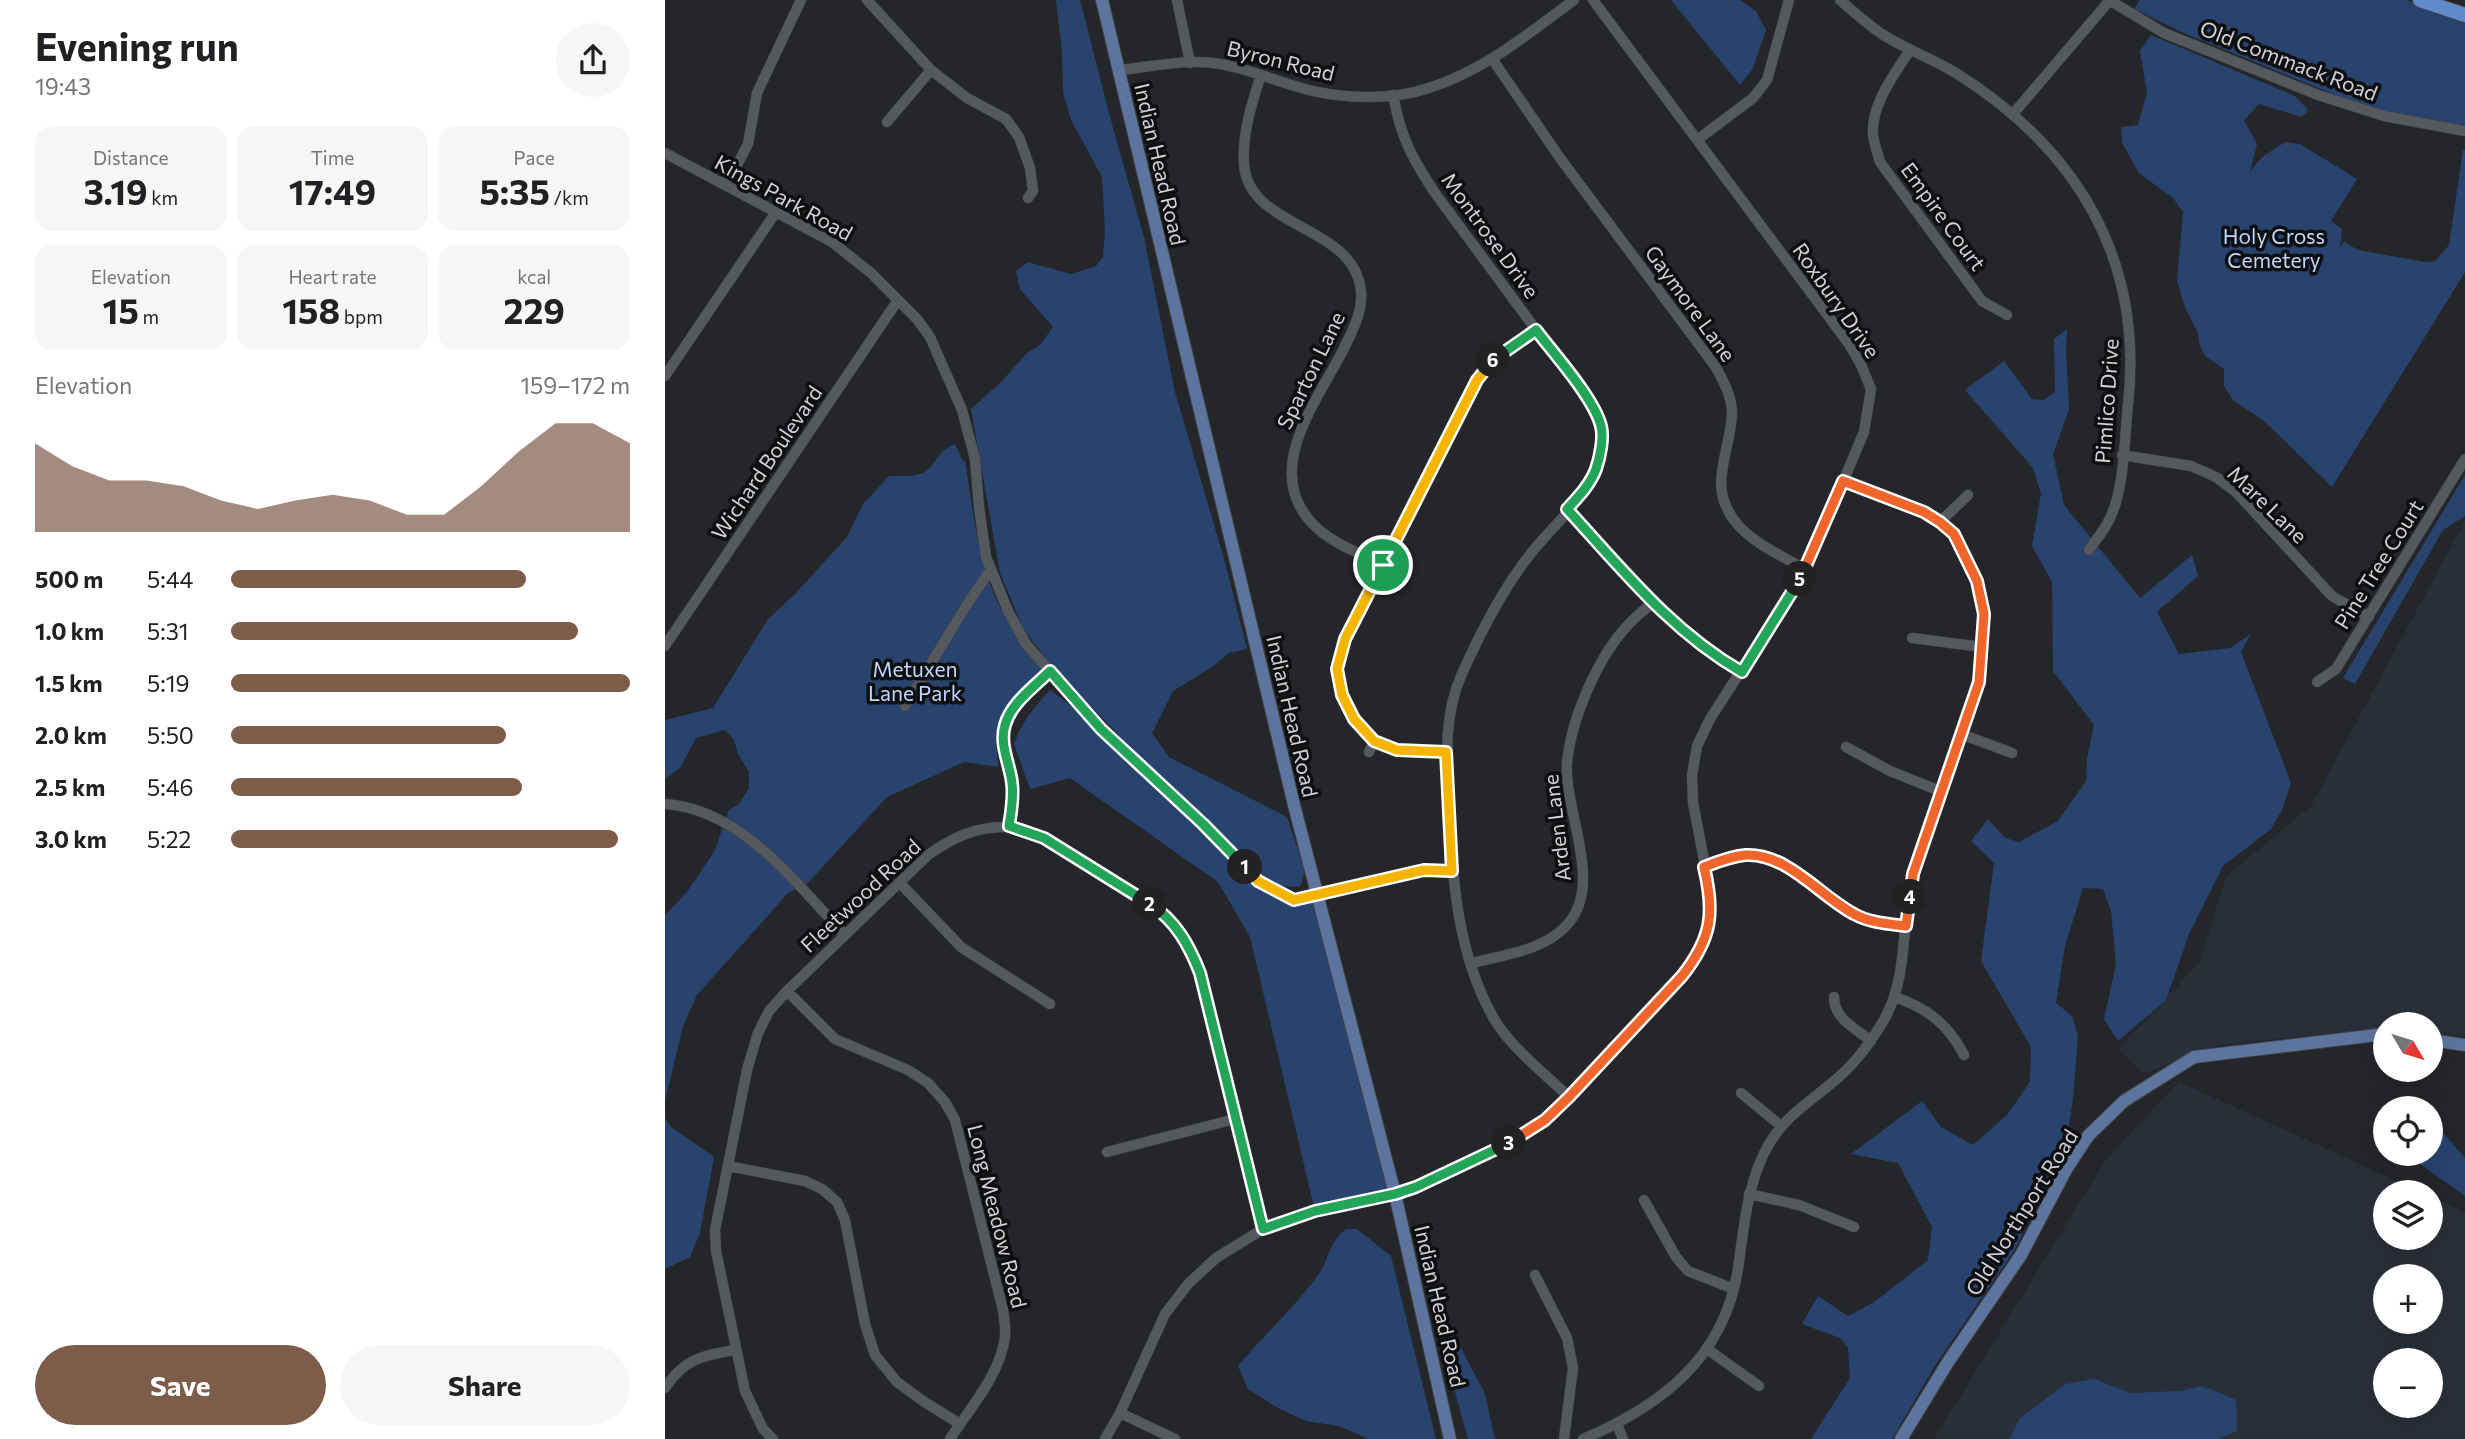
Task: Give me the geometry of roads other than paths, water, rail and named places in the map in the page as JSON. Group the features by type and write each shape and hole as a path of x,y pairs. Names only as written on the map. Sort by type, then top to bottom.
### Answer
{"highway":[{"path":"2420,0 2465,15"}],"main road":[{"name":"Indian Head Road","path":"1102,0 1294,805 1395,1194 1450,1439"},
{"name":"Old Northport Road","path":"1901,1439 1948,1362 2021,1255 2067,1168 2088,1136 2124,1101 2194,1057 2373,1035"},
{"path":"2443,1042 2465,1045"}],"street":[{"path":"723,184 748,144 757,93 801,0"},
{"path":"867,0 931,70 967,98 1006,119 1019,137 1030,168 1033,191 1028,198"},
{"path":"1177,0 1190,62"},
{"name":"Byron Road","path":"1119,70 1190,62 1217,63 1312,91 1351,96 1393,95 1436,86 1493,60 1574,0"},
{"name":"Roxbury Drive","path":"1105,1439 1120,1413 1165,1314 1188,1284 1216,1258 1263,1229 1315,1211 1416,1187 1521,1137 1545,1120 1569,1097 1682,976 1698,956 1709,926 1711,896 1693,803 1692,775 1697,746 1710,719 1806,569 1864,432 1871,389 1861,365 1841,333 1593,0"},
{"path":"1697,139 1753,98 1767,80 1789,0"},
{"name":"Pimlico Drive","path":"1840,0 1882,34 1956,73 2013,114 2049,149 2075,182 2109,243 2125,294 2131,349 2130,385 2118,496 2108,523 2089,550"},
{"path":"2013,114 2110,0"},
{"name":"Old Commack Road","path":"2110,0 2164,33 2318,95 2384,116 2465,131"},
{"name":"Empire Court","path":"1910,50 1887,86 1875,114 1873,136 1880,162 1982,301 2007,315"},
{"name":"Gaymore Lane","path":"1493,60 1560,158 1715,366 1726,386 1732,410 1720,479 1725,502 1737,523 1753,538 1806,569"},
{"path":"887,122 931,70"},
{"name":"Sparton Lane","path":"1261,75 1251,107 1245,145 1244,166 1250,183 1260,200 1274,212 1330,242 1345,257 1356,274 1361,291 1359,312 1352,332 1302,427 1290,470 1304,512 1318,529 1335,541 1383,565"},
{"name":"Montrose Drive","path":"1393,95 1398,122 1413,160 1590,402 1601,426 1601,447 1596,470 1587,486 1530,553 1504,590 1460,678 1448,723 1446,752 1452,871 1459,920 1483,999 1512,1041 1569,1097"},
{"name":"Kings Park Road","path":"665,153 832,242 871,273 917,319 930,337 962,410 975,459 986,557 1008,611 1027,644 1101,729 1203,824 1258,881 1294,900 1424,870 1452,871"},
{"path":"665,376 776,212"},
{"name":"Wichard Boulevard","path":"665,646 898,300"},
{"path":"1446,752 1397,750 1374,741 1354,719 1342,695 1337,669 1345,639 1477,380 1491,362 1536,330"},
{"name":"Mare Lane","path":"2122,455 2191,466 2217,477 2236,492 2332,596 2369,617"},
{"name":"Pine Tree Court","path":"2317,682 2336,669 2465,459"},
{"path":"1583,1439 1617,1424 1682,1380 1707,1349 1727,1312 1734,1289 1749,1194 1760,1161 1781,1126 1841,1075 1871,1041 1895,997 1913,874 1979,682 1984,614 1977,581 1954,534 1924,512 1843,481"},
{"path":"1940,522 1968,495"},
{"path":"1567,509 1653,603 1690,638 1742,672"},
{"path":"905,706 991,569"},
{"name":"Arden Lane","path":"1472,963 1513,953 1550,939 1566,927 1579,908 1584,885 1570,803 1567,765 1572,732 1590,685 1611,647 1628,624 1653,603"},
{"path":"1912,638 1983,647"},
{"path":"1009,826 1013,803 1012,781 1004,751 1004,726 1013,709 1050,671"},
{"path":"1961,734 2012,753"},
{"path":"1369,752 1374,741"},
{"path":"1846,747 1890,771 1940,791"},
{"path":"665,803 697,810 726,824 763,849 845,935"},
{"name":"Fleetwood Road","path":"773,1439 762,1429 745,1391 715,1230 747,1070 758,1033 769,1011 787,991 928,855 954,838 981,829 1009,826 1044,838 1159,910 1177,927 1191,950 1200,973 1263,1229"},
{"path":"1704,867 1733,857 1748,855 1768,858 1786,867 1855,915 1874,922 1906,926"},
{"path":"900,883 961,947 1050,1004"},
{"name":"Long Meadow Road","path":"787,991 835,1039 908,1070 928,1083 945,1102 954,1120 1003,1310 1005,1335 1000,1357 991,1376 950,1439"},
{"path":"1834,997 1838,1016 1871,1041"},
{"path":"1895,997 1935,1016 1954,1036 1963,1055"},
{"path":"1741,1093 1781,1126"},
{"path":"1107,1152 1235,1119"},
{"path":"728,1166 805,1181 822,1189 837,1202 845,1220 865,1324 875,1355 897,1382 960,1424"},
{"path":"1749,1194 1799,1205 1854,1227"},
{"path":"1644,1200 1676,1257 1688,1271 1734,1289"},
{"path":"1535,1275 1567,1338 1573,1368 1564,1439"},
{"path":"1707,1349 1759,1386"},
{"path":"665,1388 676,1371 688,1362 703,1356 736,1350"},
{"path":"1120,1413 1175,1439"},
{"path":"1617,1424 1623,1439"}],"park label":[{"name":"Holy Cross Cemetery","path":"2274,247"},
{"name":"Metuxen Lane Park","path":"915,680"}]}
